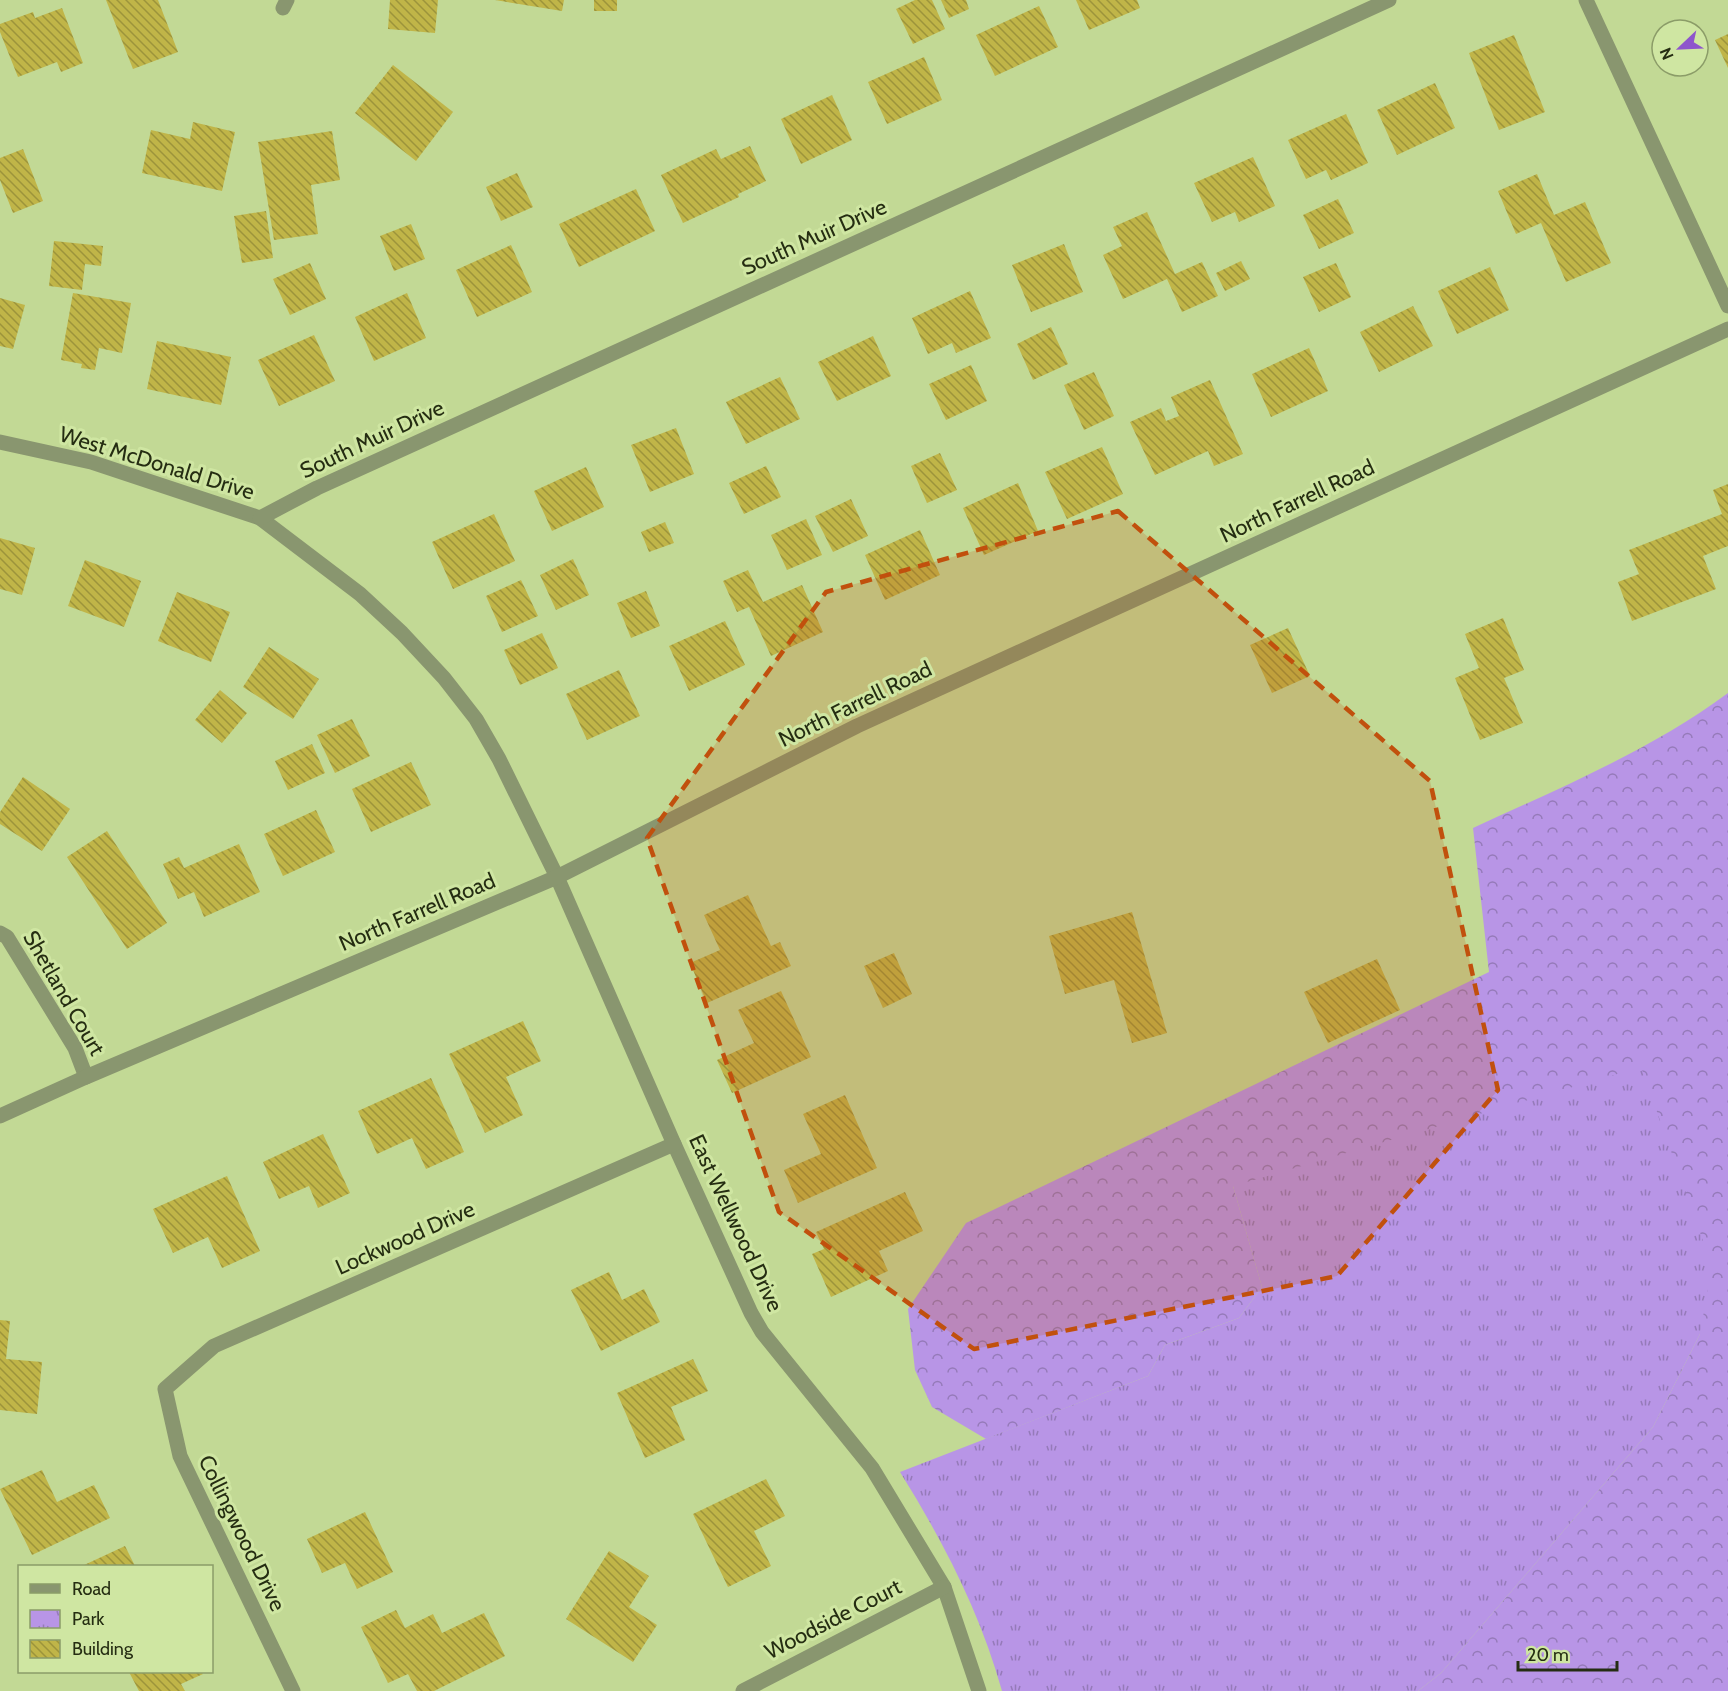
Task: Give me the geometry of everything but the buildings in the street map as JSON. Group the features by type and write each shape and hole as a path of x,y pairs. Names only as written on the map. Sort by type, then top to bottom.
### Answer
{"street":[{"name":"South Muir Drive","path":"260,518 317,488 1389,0"},
{"path":"1586,0 1728,306"},
{"name":"North Farrell Road","path":"0,1116 86,1077 557,877 857,726 1728,329"},
{"name":"West McDonald Drive","path":"0,442 91,462 260,518 360,594 402,633 444,678 476,719 499,759 557,877"},
{"name":"East Wellwood Drive","path":"557,877 751,1313 762,1332 872,1468 944,1587 980,1691"},
{"name":"Shetland Court","path":"0,933 8,937 75,1048 86,1077"},
{"name":"Lockwood Drive","path":"165,1389 214,1346 674,1144"},
{"name":"Collingwood Drive","path":"165,1389 180,1456 293,1691"},
{"name":"Woodside Court","path":"743,1691 944,1587"}],"highlighted area":[{"path":"1118,511 1430,781 1498,1090 1337,1276 974,1349 779,1212 647,838 826,592"}],"green space":[{"path":"1728,693 1728,1691 1418,1691 1441,1673 1653,1427 1700,1334 1233,1186 1262,1287 1239,1318 1165,1345 1148,1376 986,1439 932,1407 915,1370 908,1309 966,1223 1489,972 1473,828 1604,767 1668,733"},
{"path":"1641,1067 1712,1266 1700,1334 1653,1427 1441,1673 1418,1691 1002,1691 983,1633 959,1578 900,1472 1148,1376 1165,1345 1239,1318 1262,1287 1233,1186"}]}
